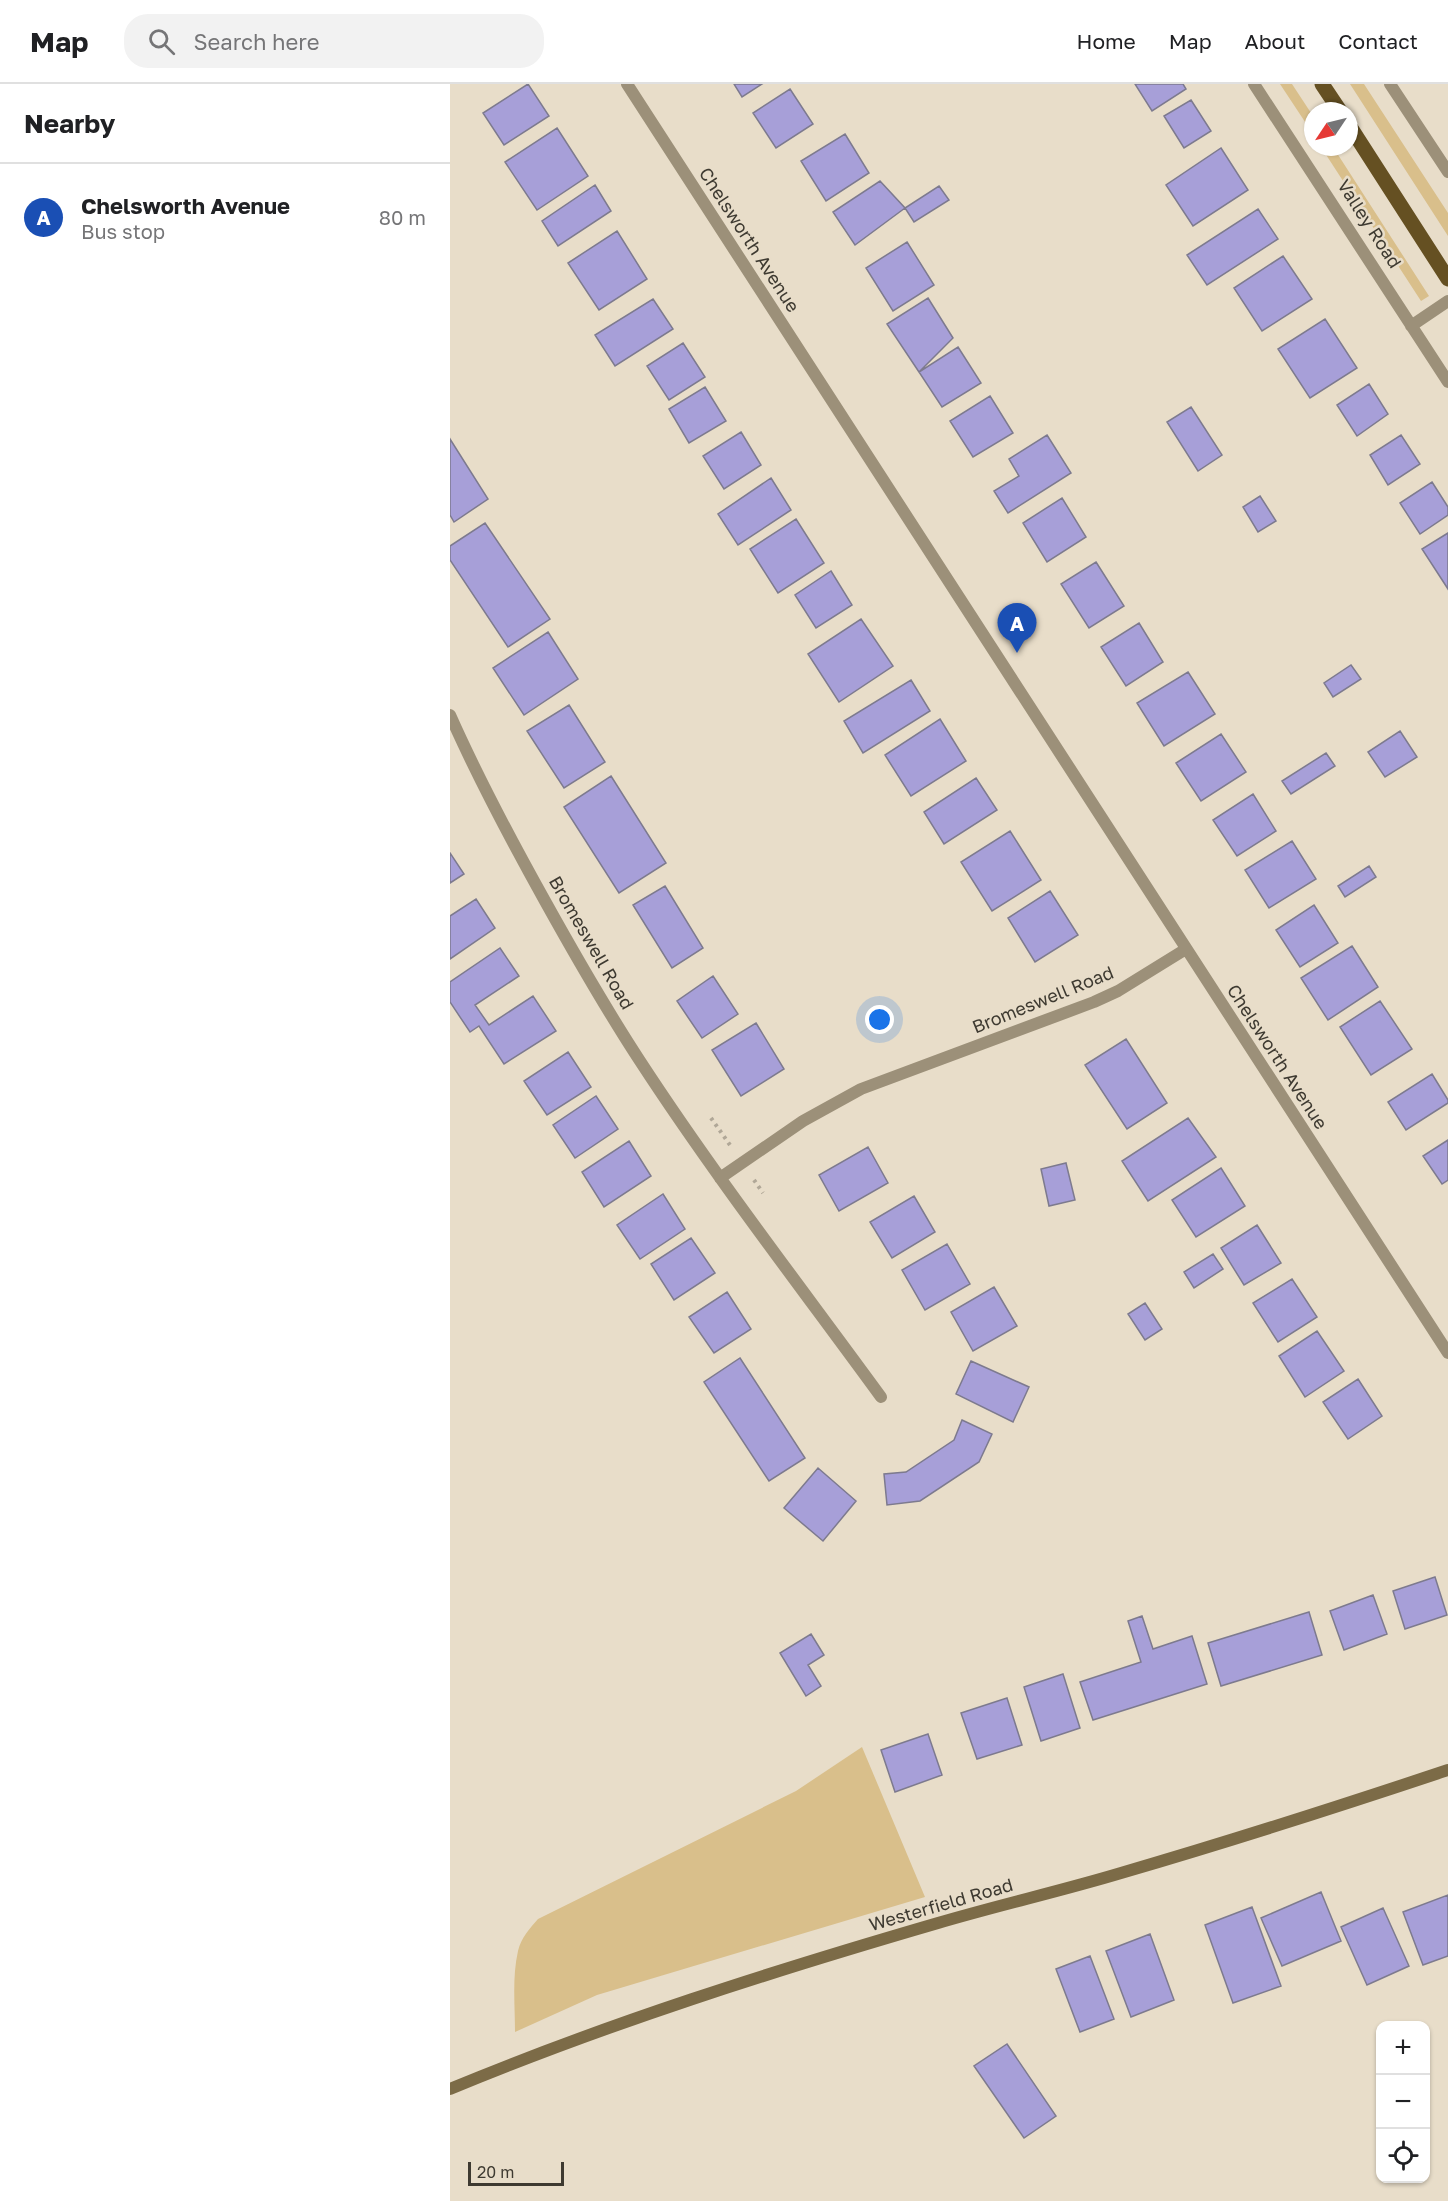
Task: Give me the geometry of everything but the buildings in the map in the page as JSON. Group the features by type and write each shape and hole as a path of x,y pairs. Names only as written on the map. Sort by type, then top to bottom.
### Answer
{"main road":[{"path":"1322,84 1334,102"},
{"name":"Valley Road","path":"1358,139 1448,279"},
{"name":"Westerfield Road","path":"450,2089 703,1994 940,1922 1120,1873 1327,1810 1448,1770"}],"street":[{"name":"Chelsworth Avenue","path":"627,84 1448,1353"},
{"name":"Valley Road","path":"1254,84 1448,382"},
{"path":"1390,84 1448,172"},
{"path":"1411,326 1448,301"},
{"name":"Bromeswell Road","path":"450,715 504,826 594,986 640,1061 720,1178 881,1397"},
{"name":"Bromeswell Road","path":"720,1178 803,1121 861,1089 1094,1002 1118,991 1186,949"}],"shaded area":[{"path":"1280,84 1292,84 1304,102 1304,120"},
{"path":"1350,84 1364,84 1448,213 1448,236"},
{"path":"1327,156 1339,156 1429,296 1421,301"},
{"path":"862,1747 925,1897 597,1995 515,2032 514,1981 519,1946 538,1919 796,1791"}],"place":[{"name":"Chelsworth Avenue","path":"1017,653"}]}
